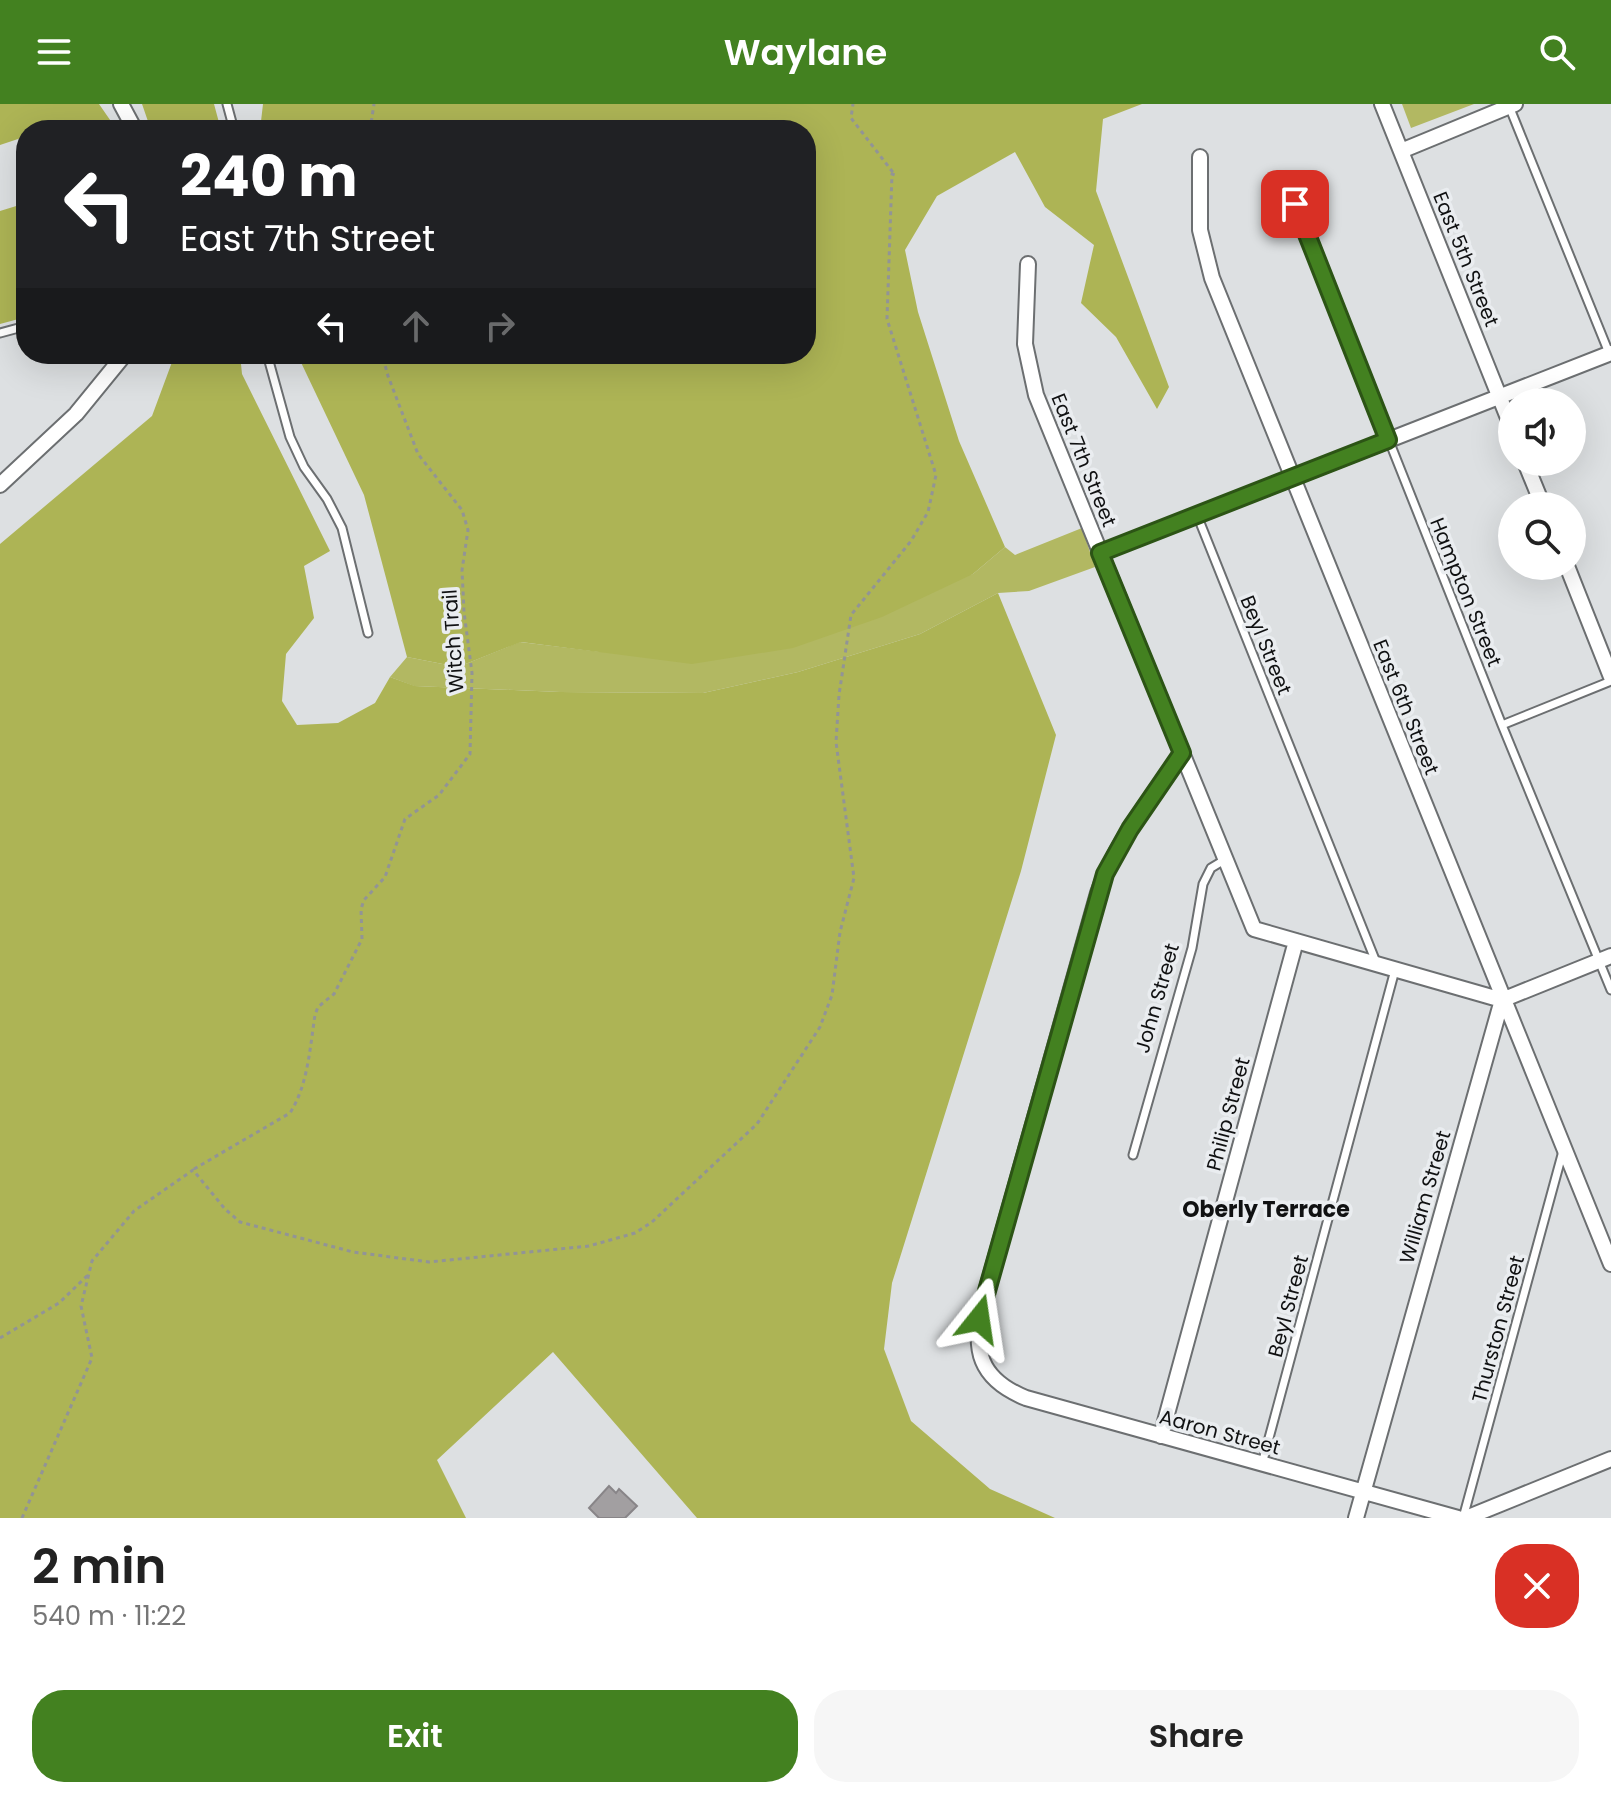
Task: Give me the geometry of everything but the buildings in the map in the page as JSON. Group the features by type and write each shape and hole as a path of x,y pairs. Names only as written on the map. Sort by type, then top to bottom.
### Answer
{"street":[{"name":"East 5th Street","path":"1382,104 1498,394"},
{"path":"1401,151 1512,105"},
{"name":"East 6th Street","path":"1200,157 1200,230 1206,263 1611,1264"},
{"name":"East 7th Street","path":"1028,264 1024,324 1031,378 1100,553 1254,929 1296,941"},
{"path":"1523,388 1610,355"},
{"path":"0,485 76,414 117,364"},
{"path":"1100,553 1498,397"},
{"path":"1572,580 1611,679"},
{"name":"Aaron Street","path":"1182,753 1121,843 1098,893 983,1303 977,1332 983,1363 1002,1386 1026,1398 1462,1518"},
{"path":"1296,941 1502,1000 1605,959"},
{"name":"Philip Street","path":"1161,1436 1296,941"},
{"name":"William Street","path":"1356,1518 1502,1000"},
{"path":"1462,1518 1611,1459"}],"lane":[{"path":"1512,105 1610,355"},
{"name":"Hampton Street","path":"1295,204 1502,725 1605,959 1611,990"},
{"path":"270,364 290,437 304,467 327,499 342,528 368,633"},
{"name":"Beyl Street","path":"1197,515 1377,965"},
{"path":"1502,725 1611,679"},
{"name":"John Street","path":"1133,1155 1192,948 1203,884 1211,868 1226,859"},
{"name":"Beyl Street","path":"1262,1464 1395,970"},
{"name":"Thurston Street","path":"1462,1518 1564,1149"}],"path":[{"path":"193,1170 225,1209 240,1222 353,1252 429,1262 589,1246 635,1233 652,1222 757,1124 820,1027 832,995 840,932 854,878 836,742 839,695 851,615 911,541 928,512 936,475 887,319 892,174 895,175 851,118 853,104"},
{"name":"Witch Trail","path":"88,1275 92,1261 134,1211 193,1170 290,1113 305,1076 318,1007 334,994 362,939 361,909 364,900 385,877 405,819 439,795 470,754 472,673 462,570 468,530 462,510 418,454 385,364"},
{"path":"0,1338 59,1303 88,1275"},
{"path":"22,1518 92,1358 81,1306 88,1275"}],"green space":[{"path":"0,104 99,104 110,120 16,120 16,140 0,145"},
{"path":"142,104 214,104 218,120 148,120"},
{"path":"263,104 1142,104 1103,119 1096,191 1169,387 1157,409 1116,337 1081,303 1094,245 1045,207 1015,152 937,196 905,250 918,312 959,441 1005,547 973,574 882,617 793,648 692,664 521,642 458,667 407,657 364,495 302,364 816,364 816,120 261,120"},
{"path":"1402,104 1474,104 1411,128"},
{"path":"16,206 16,320 0,324 0,211"},
{"path":"171,364 241,364 242,374 330,551 304,566 314,618 286,654 282,701 297,725 338,723 375,703 390,677 415,686 560,692 703,693 798,672 920,634 998,593 1056,735 1021,871 892,1283 884,1349 911,1421 990,1489 1055,1518 697,1518 553,1352 437,1460 466,1518 0,1518 0,544 152,416"},
{"path":"1082,528 1095,567 1029,591 998,593 920,634 798,672 703,693 560,692 414,686 390,677 407,657 458,667 520,642 602,652 973,574 1005,547 1015,555"}],"district":[{"name":"Oberly Terrace","path":"1266,1209"}],"route":[{"path":"979,1319 1098,893 1112,858 1182,753 1100,553 1388,440 1295,204"}]}
